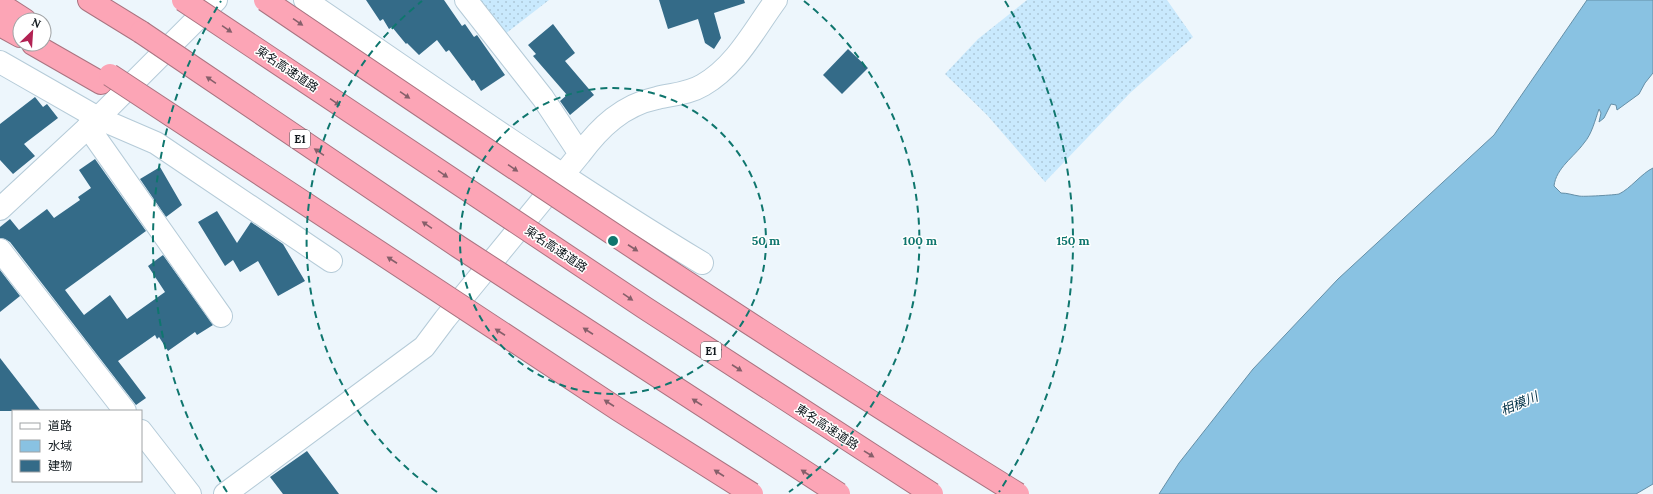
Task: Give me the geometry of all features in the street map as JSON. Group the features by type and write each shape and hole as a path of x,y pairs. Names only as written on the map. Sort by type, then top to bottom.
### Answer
{"highway":[{"path":"89,0 141,32"},
{"name":"E1","path":"96,0 459,247 838,494"},
{"name":"東名高速道路","path":"183,0 645,308 932,494"},
{"path":"265,0 674,275 883,410 1018,494"},
{"path":"0,4 12,12"},
{"path":"0,25 12,32"},
{"path":"52,38 106,79"},
{"path":"50,52 106,79 189,126 613,405 752,494"}],"street":[{"path":"0,209 93,123 216,0"},
{"path":"305,0 562,175 702,263"},
{"path":"466,0 543,98 580,154"},
{"path":"225,494 424,347 445,319 601,129 626,109 647,100 686,93 703,85 719,74 730,64 776,0"},
{"path":"0,62 93,123 156,143 331,262"},
{"path":"93,123 221,316"},
{"path":"0,250 125,410"},
{"path":"142,432 190,494"}],"shaded area":[{"path":"478,0 549,0 505,34"},
{"path":"1027,0 1167,0 1193,37 1130,93 1045,182 987,115 945,74 978,39"}],"water":[{"name":"相模川","path":"1587,0 1653,0 1653,73 1639,94 1617,110 1616,105 1611,104 1604,118 1599,122 1601,113 1599,109 1587,139 1562,168 1555,180 1554,186 1561,193 1579,196 1619,194 1653,168 1653,484 1636,494 1159,494 1179,463 1253,369 1338,279 1494,135"}],"building":[{"path":"366,0 444,0 462,26 465,24 474,37 477,35 505,75 481,91 474,80 472,81 449,50 446,52 437,40 419,55 407,43 406,44 392,27 389,29 383,19 380,21"},
{"path":"659,0 744,0 745,3 714,13 721,38 714,49 705,43 698,19 668,29"},
{"path":"553,24 575,53 565,61 594,95 570,115 560,101 567,95 533,56 536,54 528,45"},
{"path":"848,49 868,68 842,94 823,75"},
{"path":"35,97 43,107 47,104 58,118 24,144 35,156 13,174 0,160 0,124"},
{"path":"95,159 146,231 65,290 84,315 110,295 127,319 165,292 148,266 163,255 213,325 197,335 195,332 168,351 159,337 157,339 155,335 118,361 146,398 136,405 10,242 0,238 0,227 10,219 19,230 47,209 54,218 80,200 78,197 91,188 79,170"},
{"path":"160,167 182,205 166,217 140,179"},
{"path":"217,211 237,243 251,222 283,244 305,281 278,296 258,261 240,272 233,260 225,266 198,222"},
{"path":"0,270 20,296 0,312"},
{"path":"0,358 40,410 0,411"},
{"path":"307,451 339,494 283,494 270,477"}]}
